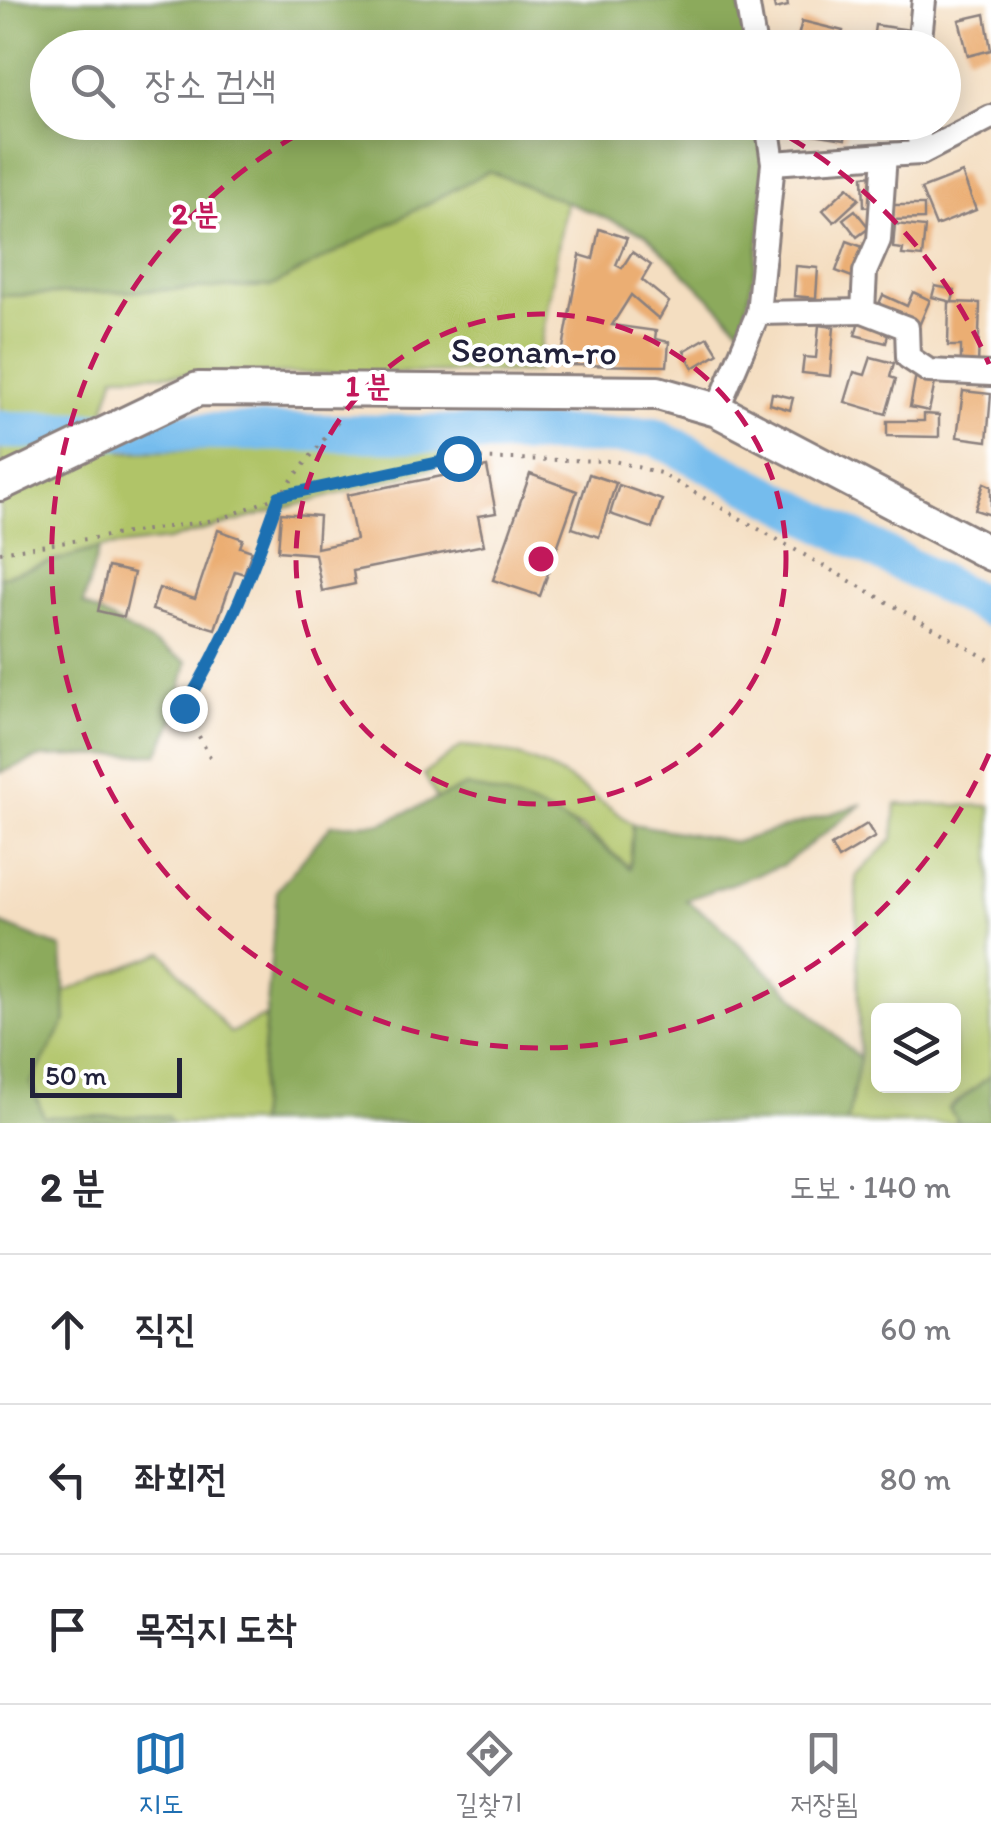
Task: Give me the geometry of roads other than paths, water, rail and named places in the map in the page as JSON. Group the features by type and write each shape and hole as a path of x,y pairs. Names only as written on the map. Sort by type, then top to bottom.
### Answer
{"main road":[{"name":"Seonam-ro","path":"0,484 198,389 658,393 717,410 991,554"}],"street":[{"path":"746,0 751,30"},
{"path":"921,30 924,0"},
{"path":"961,132 991,117"},
{"path":"717,410 758,313 774,163 770,140"},
{"path":"919,140 921,153"},
{"path":"774,163 921,153 946,140"},
{"path":"863,311 865,272 878,240 885,155"},
{"path":"758,313 863,311 907,328 908,357 930,371 991,374"}],"waterway":[{"path":"0,430 654,436 991,609"}]}
